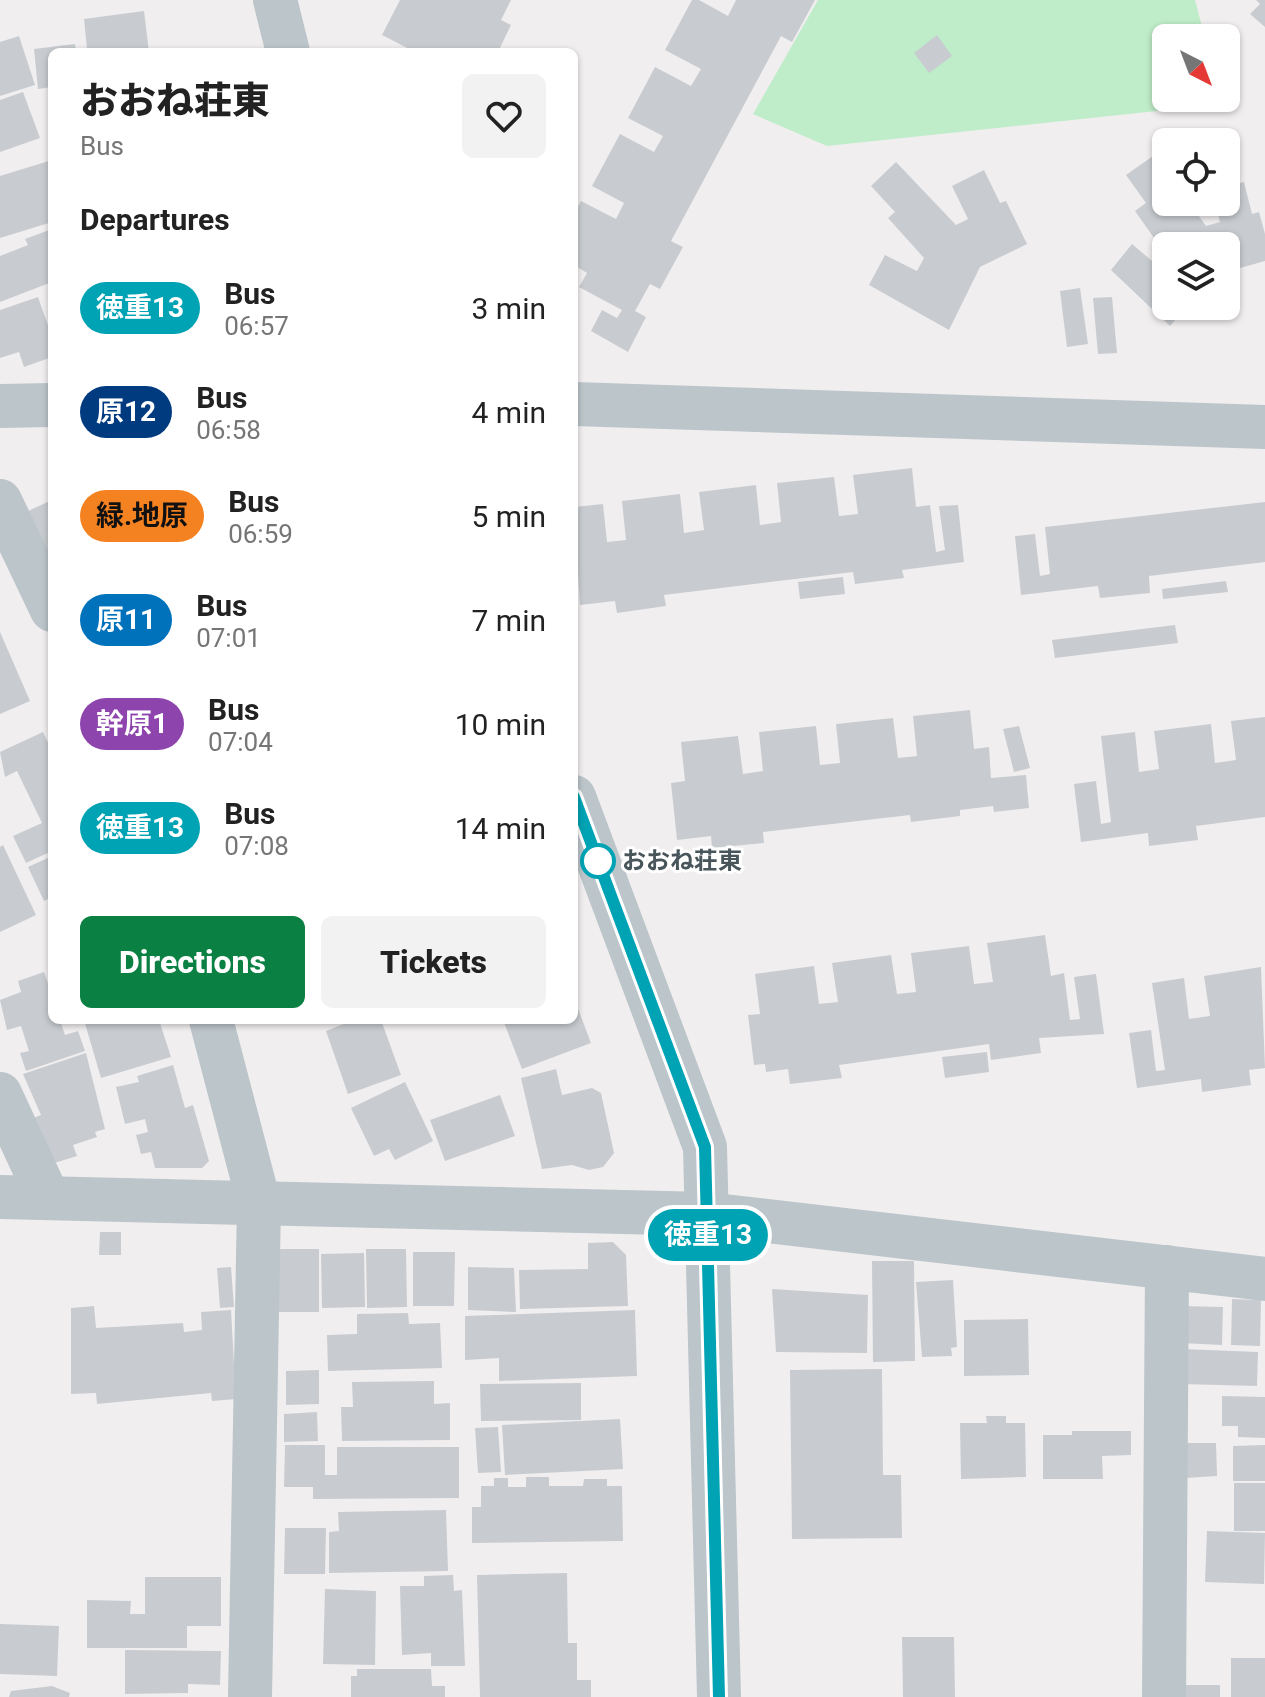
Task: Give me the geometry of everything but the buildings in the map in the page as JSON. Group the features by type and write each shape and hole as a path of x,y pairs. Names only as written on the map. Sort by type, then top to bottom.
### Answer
{"street":[{"path":"275,0 287,48"},
{"path":"578,404 1265,427"},
{"path":"0,406 48,405"},
{"path":"0,501 48,602"},
{"path":"578,808 705,1147 719,1697"},
{"path":"212,1024 259,1203 250,1697"},
{"path":"0,1094 48,1198"},
{"path":"0,1197 707,1214 1265,1279"},
{"path":"1164,1697 1167,1267"}],"green space":[{"path":"818,0 1195,0 1201,24 1152,24 1152,111 827,146 753,114"}],"bus line":[{"name":"徳重13","path":"578,808 705,1147 719,1581 719,1697"}],"place":[{"name":"おおね荘東","path":"598,861"}]}
